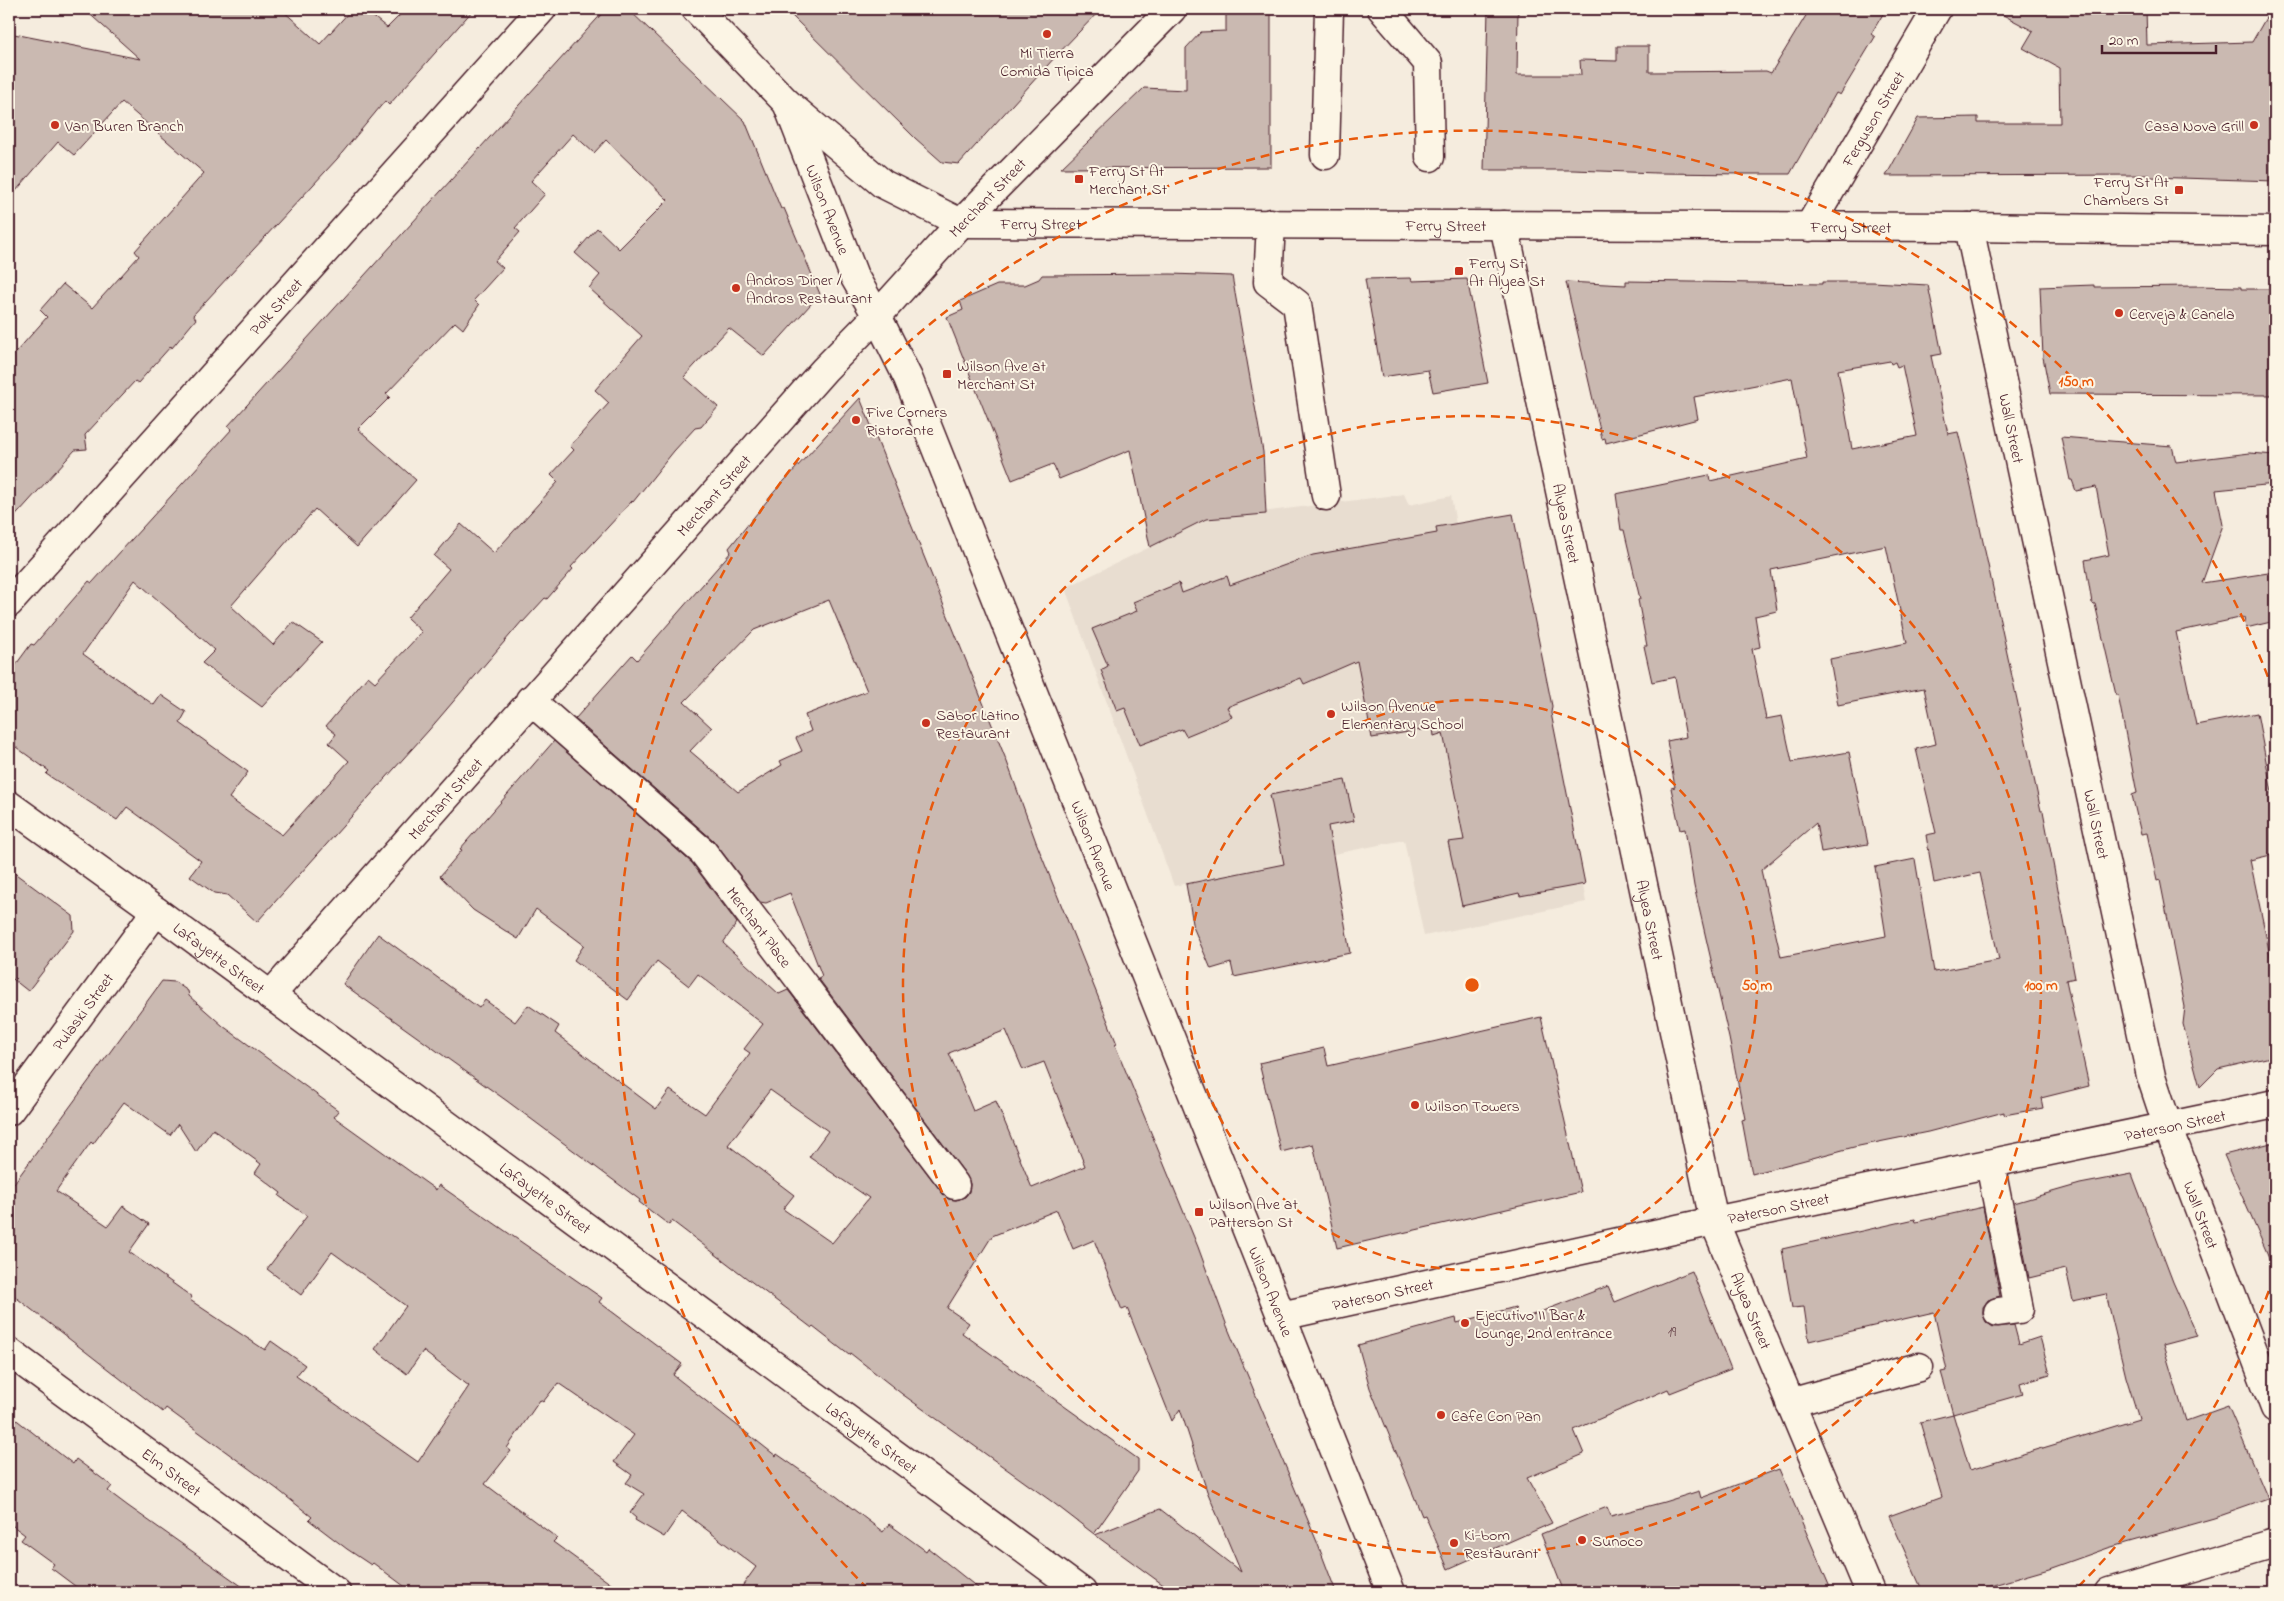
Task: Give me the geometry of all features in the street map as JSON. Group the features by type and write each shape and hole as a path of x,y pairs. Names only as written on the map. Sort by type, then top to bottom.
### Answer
{"street":[{"name":"Polk Street","path":"9,603 542,9"},
{"name":"Ferry Street","path":"696,9 787,103 883,184 961,222 1968,227 2275,231"},
{"name":"Merchant Street","path":"270,996 824,370 877,316 961,222 1172,9"},
{"path":"1325,155 1329,9"},
{"path":"1382,9 1428,63 1430,157"},
{"name":"Ferguson Street","path":"1809,227 1937,9"},
{"name":"Wilson Avenue","path":"787,103 854,276 877,316 908,378 1391,1592"},
{"path":"1271,223 1268,282 1297,304 1326,496"},
{"name":"Alyea Street","path":"1504,225 1714,1221 1870,1592"},
{"name":"Wall Street","path":"1968,227 2151,1076 2168,1127 2275,1408"},
{"name":"Merchant Place","path":"530,700 703,852 955,1185"},
{"name":"Lafayette Street","path":"9,805 1082,1592"},
{"name":"Pulaski Street","path":"9,1111 156,911"},
{"name":"Paterson Street","path":"1281,1316 1714,1221 2275,1104"},
{"path":"1990,1164 2019,1309 1998,1312"},
{"name":"Elm Street","path":"9,1352 336,1592"},
{"path":"1790,1403 1919,1367"},
{"path":"2108,1592 2275,1543"}],"shaded area":[{"name":"Wilson Avenue Elementary School","path":"1404,494 1409,505 1451,496 1456,524 1513,514 1586,902 1424,936 1404,840 1174,886 1065,588 1208,519"}],"building":[{"path":"84,9 281,9 320,44 352,9 364,9 387,28 406,9 474,9 389,105 385,101 337,159 193,315 196,319 172,348 171,346 138,383 135,381 85,435 87,449 75,450 9,523 9,360 47,317 40,310 63,284 92,308 139,256 135,251 204,173 122,102 74,155 58,142 9,199 9,33 140,59"},
{"path":"606,9 628,9 745,121 781,209 784,208 820,294 764,356 729,328 684,377 718,407 701,427 695,428 674,451 633,502 571,567 573,569 547,599 545,598 522,621 429,730 257,922 227,895 214,893 190,876 201,861 127,807 117,820 46,774 49,771 9,742 9,674 31,644 34,645 89,581 92,583 232,429 228,426","holes":["573,134 594,153 606,140 668,200 619,249 597,228 575,253 600,275 589,288 642,336 595,390 609,403 570,446 574,450 551,475 558,482 494,553 461,524 434,556 449,569 407,618 422,632 375,682 368,676 326,726 336,734 329,743 349,761 282,835 229,798 248,772 180,723 186,712 161,695 154,705 83,654 135,580 215,650 202,663 262,707 322,642 293,622 273,645 231,606 315,509 357,547 416,480 358,429 390,397 386,394 455,322 463,329 479,305 474,300 503,268 495,261 520,232 515,228 545,194 531,181"]},
{"path":"785,9 1101,9 959,164 942,162 915,138"},
{"path":"1226,9 1271,9 1271,167 1061,168 1144,88 1186,90 1186,48 1201,32 1226,31"},
{"path":"1488,9 1518,9 1517,75 1581,75 1580,60 1617,61 1617,46 1649,46 1649,72 1766,71 1771,73 1810,9 1886,9 1871,34 1875,37 1840,95 1836,93 1790,174 1746,174 1484,170"},
{"path":"1992,9 2146,9 2147,45 2252,42 2271,9 2275,9 2275,181 2149,177 2149,175 1886,176 1918,118 1978,117 1978,123 2060,123 2059,68 2023,48 2033,31"},
{"path":"1171,274 1232,276 1263,452 1266,514 1206,519 1150,547 1130,450 1059,479 1053,464 1012,480 947,317 963,310 960,301 997,285 1025,285 1039,279 1042,275"},
{"path":"1411,278 1412,281 1467,279 1488,383 1433,392 1428,370 1382,377 1365,279"},
{"path":"1626,281 1822,284 1822,282 1873,282 1928,285 1942,354 1931,356 1948,434 1958,432 2041,811 2043,811 2075,978 2066,980 2089,1086 2041,1098 2043,1108 2004,1115 2004,1112 1928,1132 1854,1147 1752,1174 1742,1120 1745,1119 1729,1038 1694,886 1685,829 1680,830 1671,788 1675,787 1667,741 1686,737 1675,677 1652,682 1644,646 1647,646 1638,600 1640,599 1624,530 1621,530 1616,494 1709,475 1710,481 1807,459 1792,378 1694,397 1698,419 1606,443 1605,438 1602,439 1566,282 1626,285","holes":["1890,361 1891,364 1895,362 1897,367 1902,365 1917,436 1852,449 1838,370","1886,546 1907,643 1830,659 1838,705 1924,688 1936,744 1916,749 1936,833 1926,835 1934,883 1980,873 1999,960 1934,972 1915,859 1875,867 1886,936 1781,957 1761,870 1816,823 1821,852 1868,844 1849,752 1792,762 1782,716 1766,719 1752,649 1760,647 1755,616 1777,611 1771,570"]},
{"path":"2094,285 2094,287 2198,286 2275,289 2275,395 2050,394 2043,357 2040,287"},
{"path":"860,398 1007,762 1036,842 1117,1044 1115,1045 1198,1247 1227,1326 1336,1592 1173,1592 1095,1535 1160,1509 1241,1572 1207,1491 1180,1409 1172,1421 1127,1308 1122,1310 1094,1240 1073,1249 1057,1210 992,1236 947,1308 969,1323 962,1333 1138,1459 1138,1471 1094,1534 902,1394 850,1353 849,1355 812,1328 672,1221 669,1225 639,1202 640,1200 507,1101 343,984 378,934 479,1008 485,1000 515,1022 528,1005 559,1026 555,1033 656,1109 670,1090 705,1114 750,1053 744,1049 763,1024 698,974 689,986 657,961 628,1000 574,960 584,945 536,909 518,939 473,910 440,876 462,850 460,849 554,741 692,863 737,923 723,943 779,994 788,990 943,1194 948,1199 956,1200 965,1197 969,1192 970,1184 967,1176 818,978 822,976 790,893 766,903 760,902 713,840 575,719 632,655 637,660 731,552 729,548 775,491","holes":["829,600 867,691 805,715 811,731 796,738 802,751 780,761 782,765 738,792 690,751 712,728 684,702 754,630","1006,1030 1023,1070 1044,1062 1085,1166 1032,1188 996,1101 973,1111 949,1053","770,1090 828,1131 809,1157 869,1198 832,1243 783,1209 794,1195 728,1145"]},
{"path":"2061,437 2172,446 2176,462 2250,453 2275,455 2275,484 2216,490 2223,525 2202,583 2275,572 2275,621 2246,628 2244,617 2176,632 2196,725 2257,713 2275,809 2275,854 2250,860 2275,979 2275,1056 2218,1069 2200,1087 2183,1024 2185,1007 2160,880 2157,881 2147,833 2141,834 2132,795 2137,793 2118,695 2116,695 2095,604 2092,603 2085,560 2109,555 2096,487 2076,491 2072,480 2070,480"},
{"path":"1513,514 1552,706 1551,713 1585,884 1520,896 1519,893 1462,906 1448,842 1464,840 1443,733 1434,736 1433,728 1372,738 1357,661 1304,684 1301,678 1227,707 1232,717 1186,736 1182,729 1140,745 1125,708 1117,711 1101,670 1108,666 1092,629 1137,611 1133,602 1179,583 1182,593 1227,576 1230,585 1313,555 1437,533 1436,527"},
{"path":"1345,780 1354,821 1328,826 1350,953 1234,977 1231,963 1211,969 1194,929 1186,884 1284,864 1270,795"},
{"path":"9,869 73,916 74,931 28,991 9,976"},
{"path":"162,981 175,982 188,991 189,996 223,1026 339,1111 334,1117 436,1190 439,1185 602,1298 599,1302 682,1364 673,1375 776,1456 777,1454 827,1489 883,1532 889,1524 926,1551 928,1548 983,1592 738,1592 756,1567 682,1511 664,1537 635,1520 636,1518 630,1513 644,1494 626,1483 632,1475 614,1462 634,1435 558,1383 543,1402 540,1400 507,1448 511,1451 485,1484 557,1538 553,1542 622,1592 412,1592 373,1563 371,1565 347,1549 309,1520 312,1517 277,1489 166,1408 163,1412 9,1292 9,1190","holes":["124,1102 170,1135 178,1124 196,1152 213,1129 261,1164 255,1173 281,1193 279,1196 307,1216 267,1269 301,1295 332,1252 406,1306 375,1349 407,1374 423,1351 469,1386 418,1462 296,1376 305,1365 271,1341 265,1350 190,1300 192,1297 129,1252 149,1224 123,1206 108,1226 56,1191 91,1142 93,1144"]},
{"name":"Wilson Towers","path":"1541,1017 1581,1192 1337,1248 1313,1144 1281,1152 1259,1063 1324,1048 1328,1066"},
{"path":"2275,1142 2275,1271 2224,1155"},
{"path":"2132,1174 2173,1282 2197,1336 2163,1345 2186,1421 2228,1406 2268,1499 2214,1518 2108,1548 2049,1569 1969,1592 1923,1592 1889,1516 1942,1497 1920,1422 1953,1414 1970,1470 2139,1419 2126,1377 2106,1294 2073,1301 2066,1269 2029,1278 2014,1203 2080,1184"},
{"path":"1983,1207 2000,1296 1988,1300 1983,1307 1983,1315 1986,1322 1993,1327 2014,1325 2019,1344 2040,1337 2050,1374 2020,1383 2023,1394 1953,1414 1941,1372 1947,1371 1934,1312 1809,1341 1804,1307 1792,1308 1782,1249 1915,1219 1916,1222"},
{"path":"1692,1271 1731,1369 1670,1393 1668,1389 1574,1430 1584,1454 1527,1478 1552,1523 1448,1569 1425,1515 1422,1516 1370,1388 1358,1345 1456,1318 1457,1323 1515,1307 1519,1320 1608,1286 1615,1302"},
{"path":"9,1414 73,1464 76,1459 112,1486 108,1491 250,1592 83,1592 51,1568 54,1564 21,1540 25,1535 9,1523"},
{"path":"1779,1469 1832,1592 1564,1592 1541,1534 1607,1507 1611,1516 1699,1491 1701,1498"}],"place":[{"name":"Mi Tierra Comida Tipica","path":"1047,34"},
{"name":"Van Buren Branch","path":"55,125"},
{"name":"Casa Nova Grill","path":"2254,125"},
{"name":"Ferry St At Merchant St","path":"1079,179"},
{"name":"Ferry St At Chambers St","path":"2179,190"},
{"name":"Ferry St At Alyea St","path":"1459,271"},
{"name":"Andros Diner / Andros Restaurant","path":"736,288"},
{"name":"Cerveja & Canela","path":"2119,313"},
{"name":"Wilson Ave at Merchant St","path":"947,374"},
{"name":"Five Corners Ristorante","path":"856,420"},
{"name":"Wilson Avenue Elementary School","path":"1331,714"},
{"name":"Sabor Latino Restaurant","path":"926,723"},
{"name":"Wilson Towers","path":"1415,1105"},
{"name":"Wilson Ave at Patterson St","path":"1199,1212"},
{"name":"Ejecutivo II Bar & Lounge, 2nd entrance","path":"1465,1323"},
{"name":"Cafe Con Pan","path":"1441,1415"},
{"name":"Sunoco","path":"1582,1540"},
{"name":"Ki-bom Restaurant","path":"1454,1543"}]}
